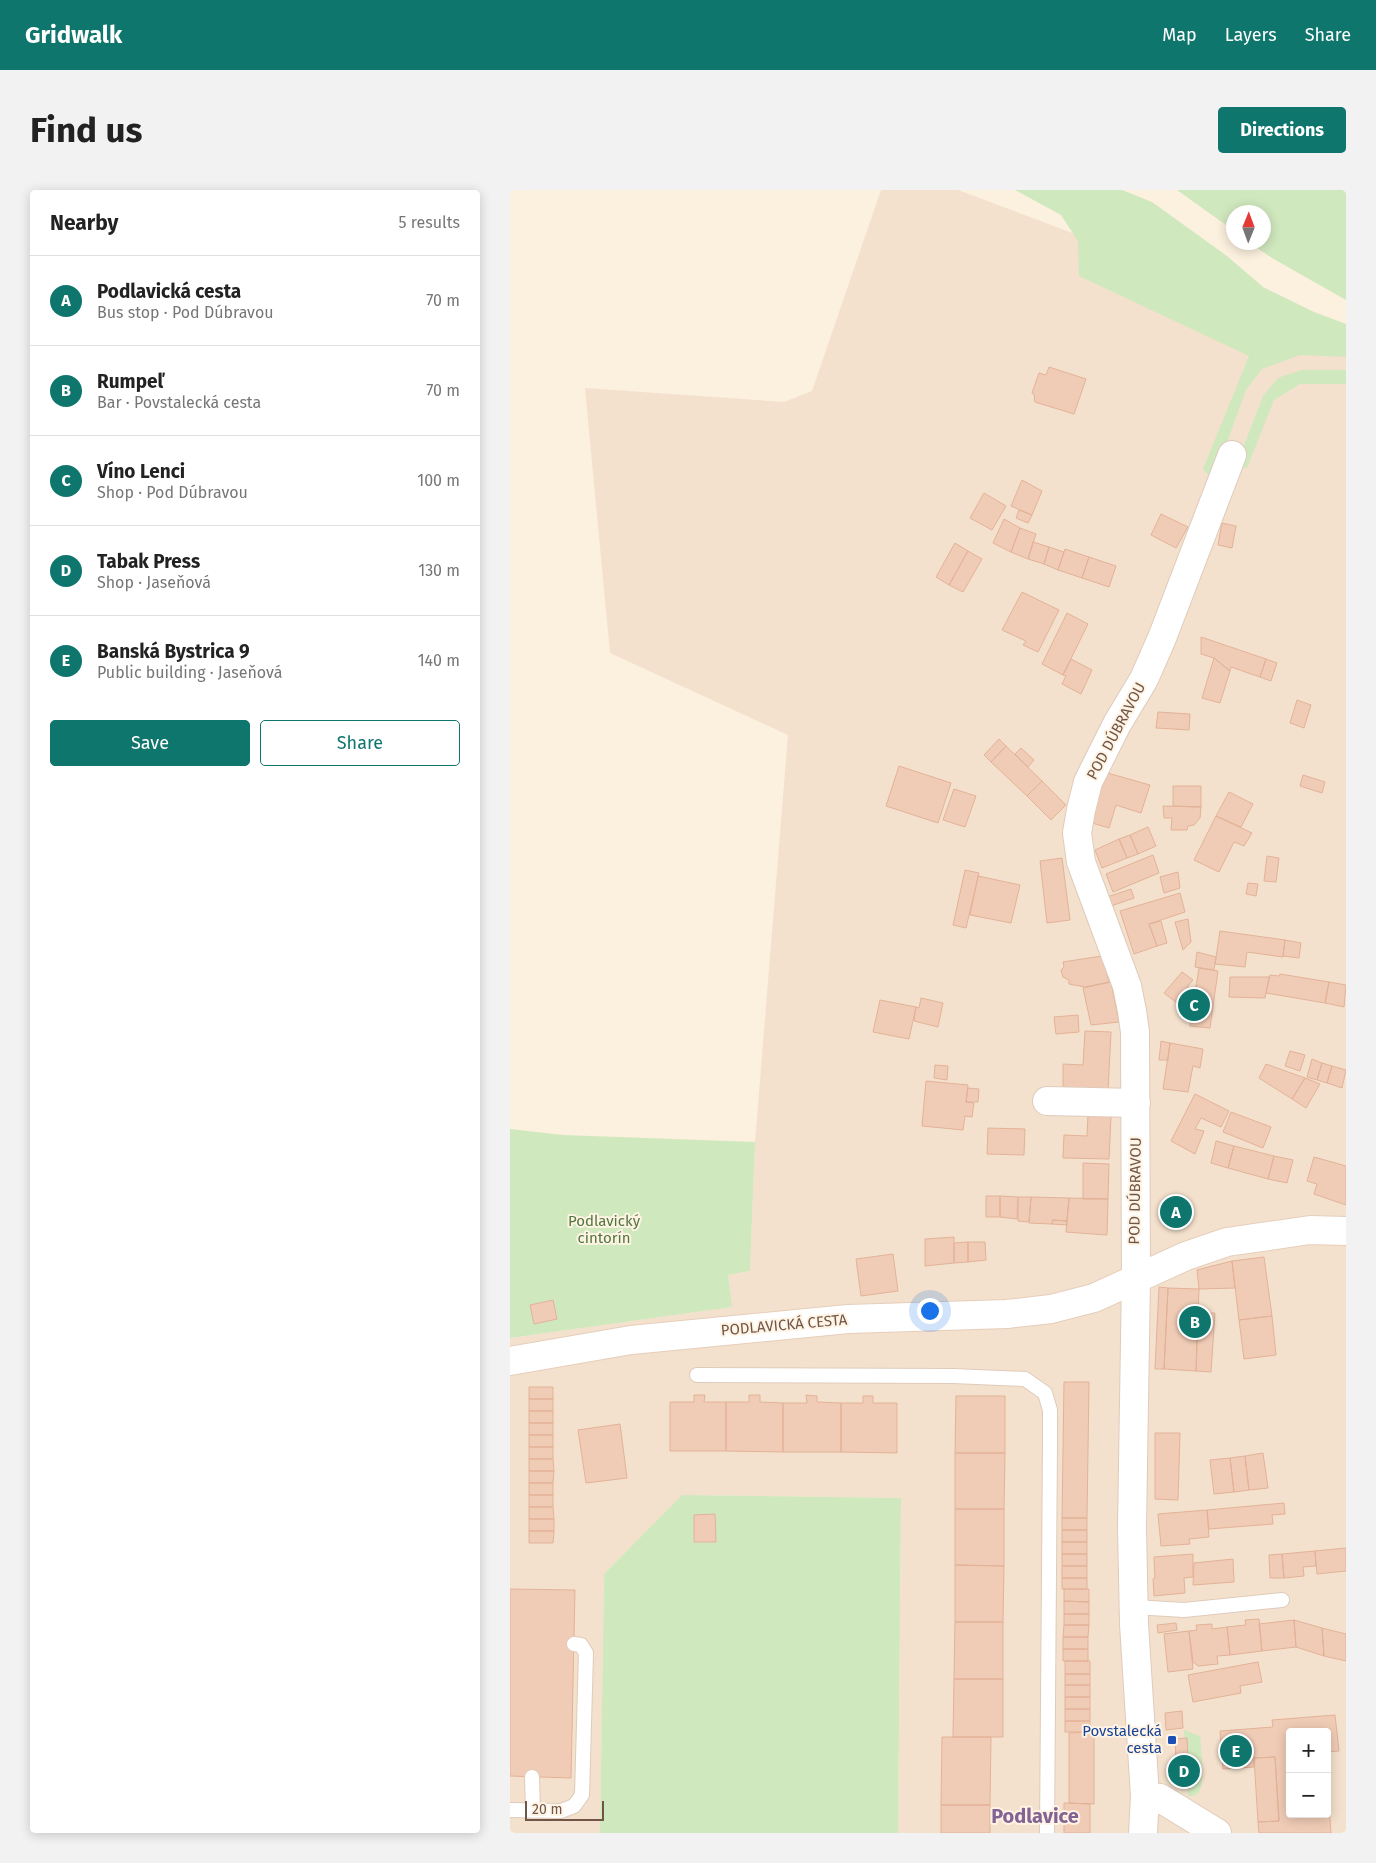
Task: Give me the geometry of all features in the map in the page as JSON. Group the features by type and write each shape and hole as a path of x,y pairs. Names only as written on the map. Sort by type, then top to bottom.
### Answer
{"street":[{"name":"POD DÚBRAVOU","path":"1136,1278 1136,1056 1132,1011 1127,986 1081,862 1077,833 1088,782 1117,724 1148,671 1232,455"},
{"path":"1046,1101 1136,1103"},
{"name":"PODLAVICKÁ CESTA","path":"510,1361 631,1340 838,1320 1007,1314 1051,1309 1094,1298 1186,1256 1227,1242 1310,1230 1346,1231"},
{"path":"1136,1278 1132,1528 1134,1607 1145,1796 1143,1833"},
{"path":"1145,1796 1160,1798 1218,1833"}],"lane":[{"path":"697,1375 953,1376 1025,1379 1045,1392 1050,1410 1047,1833"},
{"path":"1134,1607 1184,1610 1282,1600"},
{"path":"510,1810 561,1811 574,1806 582,1794 586,1653 581,1645 574,1644"},
{"path":"532,1777 533,1811"}],"shaded area":[{"path":"881,190 958,190 1346,336 1346,1833 898,1833 901,1498 683,1495 604,1574 600,1833 510,1833 510,1338 731,1307 728,1275 750,1271 755,1142 788,735 610,653 585,388 784,402 812,391"}],"green space":[{"path":"1015,190 1122,190 1152,202 1227,256 1263,287 1314,312 1346,324 1346,357 1300,355 1262,369 1246,390 1217,470 1209,476 1203,469 1249,356 1079,276 1078,241 1061,215"},
{"path":"1177,190 1346,190 1346,300 1260,250 1271,250 1271,205 1226,205 1226,225"},
{"path":"1301,370 1346,370 1346,384 1300,384 1274,400 1247,468 1237,468 1237,463 1263,396 1278,378"},
{"name":"Podlavický cintorín","path":"510,1129 563,1135 755,1142 750,1271 728,1275 732,1307 510,1338"},
{"path":"682,1495 901,1498 898,1833 600,1833 604,1574"},
{"path":"1184,1730 1200,1736 1202,1781 1199,1792 1192,1796 1188,1796"}],"building":[{"path":"1049,367 1086,379 1074,414 1035,402 1034,394 1032,393 1039,373 1046,375"},
{"path":"1022,480 1042,491 1032,515 1011,506"},
{"path":"984,493 1006,506 992,530 970,518"},
{"path":"1019,510 1032,515 1028,523 1016,518"},
{"path":"1161,514 1188,527 1176,548 1151,535"},
{"path":"1004,519 1020,528 1011,552 993,543"},
{"path":"1222,523 1236,526 1232,548 1218,545"},
{"path":"1020,528 1036,534 1028,559 1011,552"},
{"path":"1033,542 1049,547 1044,564 1028,559"},
{"path":"955,543 968,551 949,585 936,577"},
{"path":"1049,547 1064,552 1058,570 1044,564"},
{"path":"1065,549 1089,557 1082,578 1058,570"},
{"path":"968,551 982,559 963,592 949,585"},
{"path":"1089,557 1116,566 1109,587 1082,578"},
{"path":"1022,592 1059,610 1038,652 1023,645 1026,641 1002,630"},
{"path":"1067,613 1088,624 1063,675 1042,664"},
{"path":"1201,637 1266,659 1260,677 1231,667 1230,671 1214,658 1201,654"},
{"path":"1214,658 1230,671 1220,703 1202,698"},
{"path":"1071,659 1092,670 1081,694 1062,684 1066,676 1063,675"},
{"path":"1266,659 1277,663 1271,681 1260,677"},
{"path":"1297,700 1311,705 1304,728 1290,723"},
{"path":"1158,712 1190,714 1189,730 1156,728"},
{"path":"999,739 1006,746 991,762 984,755"},
{"path":"1006,746 1042,781 1027,796 991,762"},
{"path":"1021,748 1034,760 1028,767 1015,754"},
{"path":"899,766 951,783 938,823 886,806"},
{"path":"1104,772 1150,785 1141,813 1116,805 1109,828 1089,822"},
{"path":"1303,775 1325,782 1322,793 1300,786"},
{"path":"1042,781 1066,805 1051,820 1027,796"},
{"path":"1173,786 1201,786 1201,807 1173,806"},
{"path":"954,789 976,796 965,827 943,820"},
{"path":"1229,792 1253,804 1241,827 1216,816"},
{"path":"1163,806 1201,807 1200,818 1194,825 1188,826 1187,830 1171,830 1172,818 1164,818"},
{"path":"1216,816 1252,833 1244,846 1234,842 1219,872 1194,860"},
{"path":"1148,827 1156,846 1138,854 1130,835"},
{"path":"1130,835 1138,854 1127,858 1119,839"},
{"path":"1119,839 1127,858 1102,868 1095,850"},
{"path":"1153,855 1159,873 1113,892 1106,874"},
{"path":"1267,856 1279,858 1276,882 1264,881"},
{"path":"1062,858 1070,920 1047,923 1040,861"},
{"path":"965,870 979,873 966,928 953,925"},
{"path":"1178,872 1180,888 1164,893 1160,877"},
{"path":"978,876 1020,885 1011,923 970,915"},
{"path":"1248,883 1258,884 1256,896 1246,894"},
{"path":"1131,889 1134,898 1108,907 1104,898"},
{"path":"1180,893 1185,912 1149,924 1157,946 1134,954 1120,911"},
{"path":"1188,919 1191,942 1183,950 1175,922"},
{"path":"1161,921 1167,943 1157,946 1149,924"},
{"path":"1220,931 1285,940 1283,957 1247,952 1245,967 1215,964"},
{"path":"1285,940 1301,943 1299,958 1283,956"},
{"path":"1197,952 1216,957 1214,970 1195,967"},
{"path":"1102,956 1109,982 1085,987 1069,984 1069,980 1063,977 1061,970 1064,967 1063,962"},
{"path":"1199,968 1218,971 1210,1028 1190,1026"},
{"path":"1182,972 1193,980 1187,987 1192,991 1181,1006 1164,993"},
{"path":"1280,974 1329,982 1325,1003 1266,993 1270,975 1279,976"},
{"path":"1230,977 1269,977 1265,998 1229,997"},
{"path":"1111,982 1119,1022 1091,1025 1083,988"},
{"path":"1329,982 1346,985 1344,1007 1325,1003"},
{"path":"921,998 943,1003 938,1027 914,1021 916,1007 919,1008"},
{"path":"880,1000 916,1007 909,1039 873,1032"},
{"path":"1078,1015 1079,1032 1056,1034 1054,1017"},
{"path":"1085,1031 1111,1032 1108,1091 1063,1087 1063,1064 1083,1065"},
{"path":"1161,1041 1170,1043 1168,1060 1159,1060"},
{"path":"1170,1043 1203,1049 1200,1068 1193,1066 1188,1092 1163,1089"},
{"path":"1290,1051 1305,1055 1300,1071 1285,1066"},
{"path":"1312,1059 1322,1063 1317,1080 1307,1077"},
{"path":"1322,1063 1332,1066 1327,1083 1317,1080"},
{"path":"1266,1064 1305,1078 1292,1099 1259,1078"},
{"path":"935,1065 948,1066 947,1080 934,1078"},
{"path":"1332,1066 1346,1070 1342,1088 1327,1083"},
{"path":"1305,1078 1320,1084 1306,1108 1292,1099"},
{"path":"926,1081 968,1085 966,1102 974,1103 972,1117 965,1116 963,1130 922,1126"},
{"path":"968,1088 979,1089 978,1102 966,1102"},
{"path":"1195,1094 1229,1111 1221,1127 1201,1118 1195,1129 1204,1131 1195,1154 1171,1141"},
{"path":"1231,1112 1271,1127 1263,1148 1223,1132"},
{"path":"1088,1115 1111,1116 1109,1159 1063,1158 1064,1135 1087,1136"},
{"path":"988,1128 1025,1129 1024,1155 987,1154"},
{"path":"1216,1141 1234,1146 1228,1168 1211,1163"},
{"path":"1234,1146 1274,1156 1268,1179 1228,1168"},
{"path":"1274,1156 1293,1160 1287,1183 1268,1179"},
{"path":"1314,1157 1346,1166 1346,1205 1314,1194 1317,1184 1307,1181"},
{"path":"1083,1163 1109,1164 1108,1199 1083,1199"},
{"path":"986,1196 1000,1196 1000,1217 986,1217"},
{"path":"1000,1196 1018,1197 1017,1219 1000,1217"},
{"path":"1018,1197 1031,1197 1029,1222 1018,1221"},
{"path":"1031,1197 1069,1198 1067,1221 1053,1220 1052,1224 1029,1223"},
{"path":"1069,1198 1108,1199 1107,1235 1066,1232"},
{"path":"1053,1220 1067,1221 1067,1225 1052,1224"},
{"path":"954,1237 954,1263 925,1266 925,1239"},
{"path":"968,1242 985,1242 986,1260 968,1262"},
{"path":"968,1242 968,1262 954,1263 954,1243"},
{"path":"893,1254 898,1291 861,1296 856,1259"},
{"path":"1264,1257 1272,1316 1239,1320 1232,1261"},
{"path":"1232,1261 1235,1288 1199,1289 1197,1270"},
{"path":"1159,1287 1168,1288 1164,1369 1155,1369"},
{"path":"1168,1288 1199,1289 1196,1371 1164,1369"},
{"path":"553,1300 557,1319 534,1324 530,1305"},
{"path":"1198,1313 1215,1313 1211,1372 1196,1371"},
{"path":"1272,1316 1276,1355 1244,1359 1239,1320"},
{"path":"1064,1382 1089,1382 1087,1518 1062,1518"},
{"path":"529,1387 553,1387 553,1399 529,1399"},
{"path":"694,1395 705,1395 704,1402 726,1402 726,1451 670,1451 670,1402 694,1402"},
{"path":"749,1395 760,1395 760,1402 783,1403 783,1452 726,1451 726,1402 749,1402"},
{"path":"806,1395 817,1396 817,1402 841,1403 841,1452 783,1452 783,1403 807,1403"},
{"path":"863,1396 873,1396 873,1403 897,1403 897,1453 841,1452 841,1403 863,1403"},
{"path":"956,1396 1005,1396 1005,1453 955,1453"},
{"path":"529,1399 553,1399 553,1411 529,1411"},
{"path":"529,1411 553,1411 553,1423 529,1423"},
{"path":"529,1423 553,1423 553,1435 529,1435"},
{"path":"620,1424 627,1478 586,1483 578,1430"},
{"path":"1155,1433 1180,1433 1178,1500 1155,1499"},
{"path":"529,1435 553,1435 553,1447 529,1447"},
{"path":"529,1447 553,1447 553,1459 529,1459"},
{"path":"955,1453 1005,1453 1004,1509 955,1509"},
{"path":"1263,1453 1268,1488 1249,1490 1245,1456"},
{"path":"1245,1456 1249,1490 1234,1492 1230,1458"},
{"path":"1230,1458 1234,1492 1214,1494 1210,1460"},
{"path":"529,1459 553,1459 554,1471 529,1471"},
{"path":"529,1471 554,1471 553,1483 529,1483"},
{"path":"529,1483 553,1483 553,1495 529,1495"},
{"path":"529,1495 553,1495 553,1507 529,1507"},
{"path":"1284,1503 1285,1514 1272,1515 1273,1524 1209,1529 1207,1510"},
{"path":"529,1507 553,1507 554,1519 529,1519"},
{"path":"955,1509 1004,1509 1004,1566 955,1565"},
{"path":"1207,1510 1209,1537 1189,1539 1190,1544 1161,1546 1158,1514"},
{"path":"715,1514 716,1542 694,1542 694,1515"},
{"path":"1062,1518 1087,1518 1087,1530 1062,1530"},
{"path":"529,1519 554,1519 554,1531 529,1531"},
{"path":"1062,1530 1087,1530 1087,1542 1062,1542"},
{"path":"529,1531 554,1531 553,1543 529,1543"},
{"path":"1062,1542 1087,1542 1087,1554 1062,1554"},
{"path":"1346,1548 1346,1571 1317,1574 1315,1551"},
{"path":"1315,1551 1316,1566 1303,1567 1304,1576 1284,1578 1282,1554"},
{"path":"1062,1554 1087,1554 1087,1566 1062,1566"},
{"path":"1193,1554 1193,1577 1184,1578 1185,1593 1154,1596 1154,1557"},
{"path":"1282,1554 1284,1578 1270,1578 1269,1555"},
{"path":"1233,1559 1234,1582 1193,1585 1194,1563"},
{"path":"955,1565 1004,1566 1003,1622 955,1622"},
{"path":"1062,1566 1087,1566 1087,1578 1062,1578"},
{"path":"1062,1578 1087,1578 1087,1589 1062,1589"},
{"path":"510,1589 575,1590 571,1778 510,1776"},
{"path":"1064,1589 1089,1589 1089,1602 1064,1601"},
{"path":"1064,1601 1089,1602 1089,1614 1064,1614"},
{"path":"1064,1614 1089,1614 1089,1625 1064,1625"},
{"path":"1259,1619 1262,1651 1230,1655 1227,1627 1246,1625 1245,1620"},
{"path":"1294,1620 1296,1647 1262,1651 1259,1624"},
{"path":"1294,1620 1322,1628 1324,1656 1296,1647"},
{"path":"955,1622 1003,1622 1003,1679 954,1679"},
{"path":"1176,1623 1177,1630 1158,1633 1157,1625"},
{"path":"1212,1624 1212,1629 1227,1627 1230,1655 1217,1656 1218,1664 1198,1666 1193,1662 1189,1631 1197,1630 1196,1625"},
{"path":"1064,1625 1089,1625 1088,1637 1063,1637"},
{"path":"1322,1628 1346,1634 1346,1661 1324,1656"},
{"path":"1189,1631 1193,1669 1168,1672 1164,1634"},
{"path":"1063,1637 1088,1637 1088,1649 1063,1649"},
{"path":"1063,1649 1088,1649 1088,1661 1063,1661"},
{"path":"1065,1661 1090,1661 1090,1674 1065,1674"},
{"path":"1258,1662 1262,1682 1240,1686 1241,1693 1193,1702 1188,1675"},
{"path":"1065,1674 1090,1674 1090,1685 1065,1685"},
{"path":"954,1679 1003,1679 1003,1737 953,1737"},
{"path":"1065,1685 1090,1685 1090,1697 1065,1697"},
{"path":"1065,1697 1090,1697 1090,1709 1065,1709"},
{"path":"1065,1709 1090,1709 1090,1721 1065,1721"},
{"path":"1182,1711 1183,1728 1166,1730 1165,1713"},
{"path":"1335,1715 1339,1751 1331,1752 1331,1728 1286,1728 1286,1818 1330,1818 1331,1833 1259,1833 1258,1822 1279,1821 1275,1757 1254,1758 1254,1767 1223,1769 1220,1731 1273,1727 1272,1720"},
{"path":"1065,1721 1090,1721 1090,1732 1065,1732"},
{"path":"1069,1733 1094,1733 1094,1804 1069,1803"},
{"path":"942,1737 991,1737 990,1805 941,1805"},
{"path":"1187,1738 1188,1759 1176,1759 1175,1739"},
{"path":"1275,1757 1279,1821 1258,1822 1254,1758"},
{"path":"1177,1764 1190,1764 1189,1789 1178,1778"},
{"path":"1064,1803 1090,1804 1090,1833 1064,1833"},
{"path":"941,1805 990,1805 990,1833 941,1833"}],"place":[{"name":"Víno Lenci","path":"1194,1005"},
{"name":"Podlavická cesta","path":"1176,1212"},
{"name":"Rumpeľ","path":"1195,1322"},
{"name":"Povstalecká cesta","path":"1172,1740"},
{"name":"Banská Bystrica 9","path":"1236,1751"},
{"name":"Tabak Press","path":"1184,1771"}],"district":[{"name":"Podlavice","path":"1035,1816"}]}
